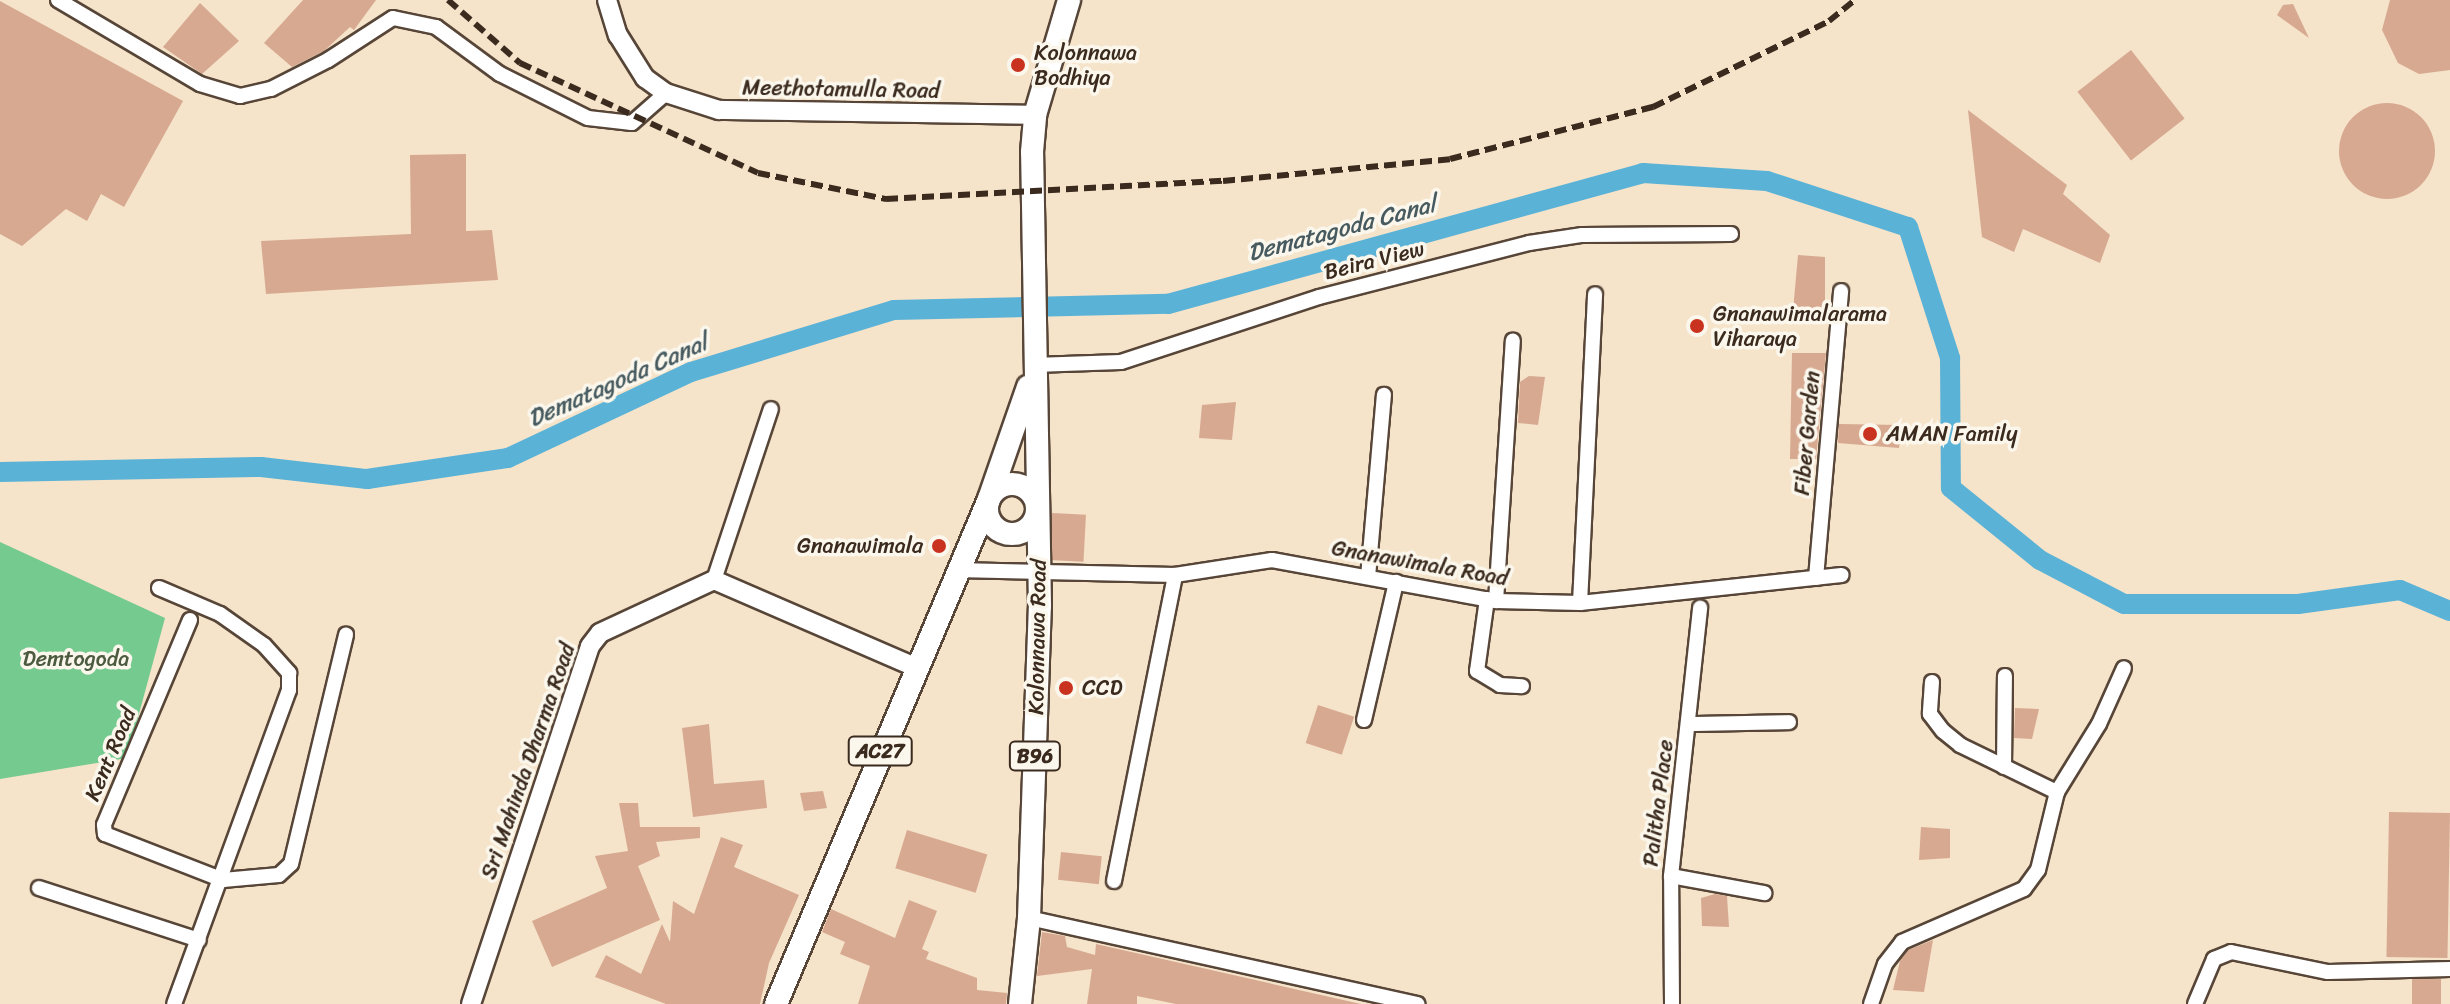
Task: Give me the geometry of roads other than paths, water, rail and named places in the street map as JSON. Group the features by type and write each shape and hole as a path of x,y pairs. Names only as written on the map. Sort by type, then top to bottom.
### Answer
{"main road":[{"name":"B96","path":"1034,369 1035,115 1069,0"},
{"name":"AC27","path":"776,1004 915,667 989,499 1034,369"},
{"name":"Kolonnawa Road","path":"1020,1004 1029,918 1039,570 1034,369"},
{"path":"1016,484 1031,492 1038,507 1028,530 1012,535 991,524 989,499 1000,487 1016,484"}],"street":[{"path":"58,0 200,84 240,96 271,89 328,60 393,18 436,27 500,74 588,118 632,123 666,93"},
{"name":"Meethotamulla Road","path":"607,0 618,35 645,78 666,93 719,110 773,114 1035,115"},
{"name":"Beira View","path":"1034,369 1121,362 1319,297 1529,243 1582,235 1731,234"},
{"name":"Fiber Garden","path":"1816,578 1841,291"},
{"path":"1580,603 1595,294"},
{"path":"1513,341 1491,600 1477,671 1482,679 1500,685 1522,686"},
{"path":"1368,577 1384,395"},
{"path":"771,409 714,580 915,667"},
{"name":"Gnanawimala Road","path":"956,570 1175,575 1272,560 1491,600 1580,603 1842,575"},
{"path":"1114,881 1175,575"},
{"name":"Sri Mahinda Dharma Road","path":"471,1004 590,646 600,633 714,580"},
{"path":"1364,720 1396,582"},
{"path":"159,588 220,614 264,645 289,673 289,690 223,880 174,1004"},
{"name":"Palitha Place","path":"1672,1004 1671,876 1700,608"},
{"name":"Kent Road","path":"190,620 104,825 105,834 223,880 279,875 291,864 346,635"},
{"path":"1871,1004 1885,964 1902,942 2024,889 2038,870 2057,792 2099,724 2124,668"},
{"path":"2004,767 2005,676"},
{"path":"1932,682 1930,714 1943,731 2004,767 2057,792"},
{"path":"1689,724 1789,722"},
{"path":"1671,876 1764,893"},
{"path":"39,888 199,940"},
{"path":"1029,918 1418,1004"},
{"path":"2195,1004 2214,959 2231,952 2328,972 2450,969"}],"waterway":[{"name":"Dematagoda Canal","path":"0,472 261,467 367,479 508,458 691,372 894,310 1168,304 1643,173 1767,181 1908,227 1950,358 1951,488 2040,560 2124,604 2298,604 2400,590 2450,611"}],"railway":[{"path":"448,0 520,63 758,173 886,199 1223,181 1450,159 1653,107 1829,21 1855,0"}],"place":[{"name":"Kolonnawa Bodhiya","path":"1018,65"},
{"name":"Gnanawimalarama Viharaya","path":"1697,326"},
{"name":"AMAN Family","path":"1870,434"},
{"name":"Gnanawimala","path":"939,546"},
{"name":"CCD","path":"1066,688"}],"park label":[{"name":"Demtogoda","path":"76,659"}]}
